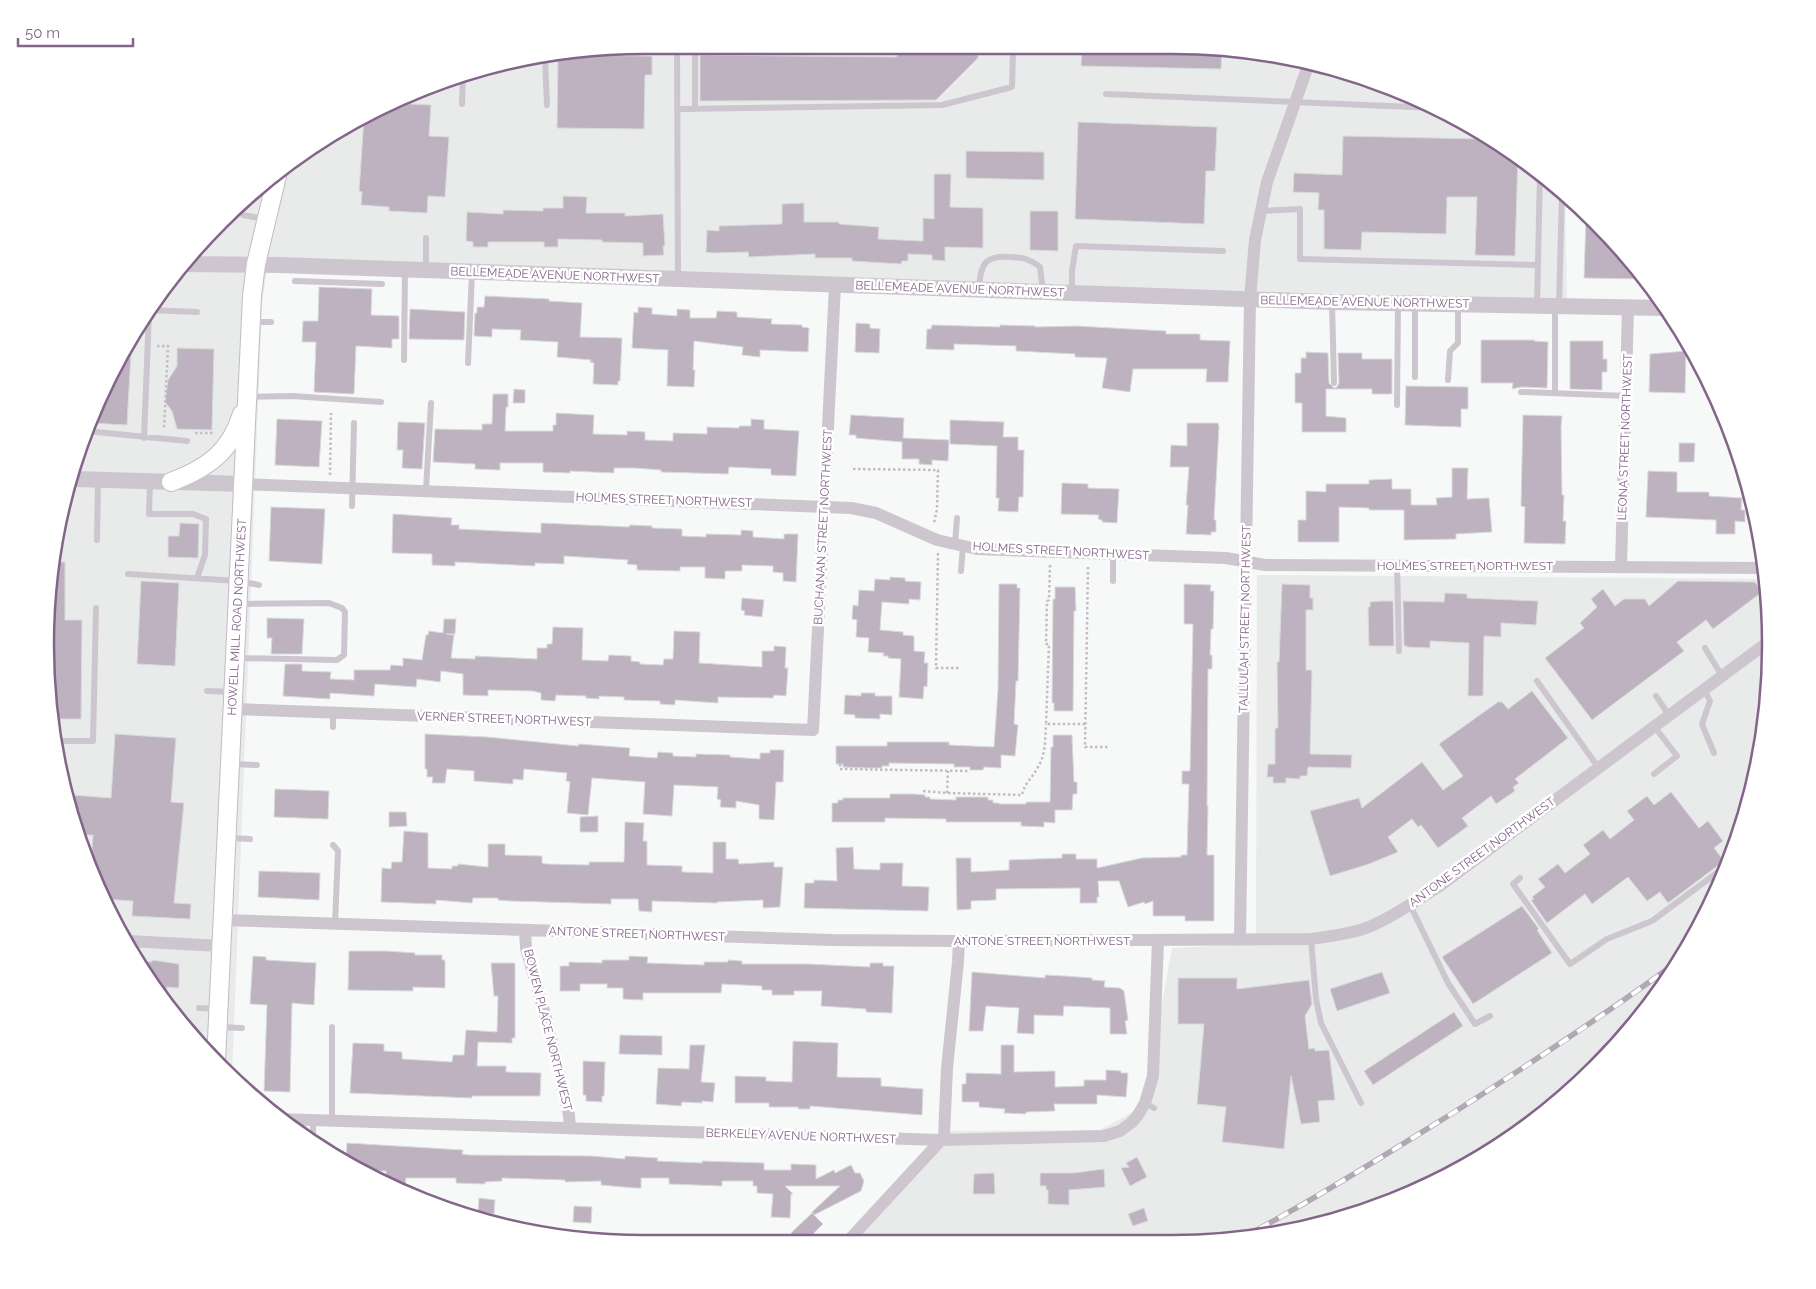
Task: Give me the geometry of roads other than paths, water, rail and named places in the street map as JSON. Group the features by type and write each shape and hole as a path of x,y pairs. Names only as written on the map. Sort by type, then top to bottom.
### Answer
{"main road":[{"name":"HOWELL MILL ROAD NORTHWEST","path":"216,1051 251,322 256,264 275,184"},
{"path":"171,482 206,466 218,456 236,430 247,397"}],"street":[{"name":"TALLULAH STREET NORTHWEST","path":"1240,939 1250,299 1255,240 1267,182 1306,70"},
{"name":"BELLEMEADE AVENUE NORTHWEST","path":"193,264 256,264 1332,302 1657,308"},
{"name":"BUCHANAN STREET NORTHWEST","path":"774,729 813,730 835,285"},
{"name":"LEONA STREET NORTHWEST","path":"1621,566 1628,308"},
{"path":"78,479 243,484"},
{"name":"HOLMES STREET NORTHWEST","path":"243,484 851,508 876,513 938,540 977,549 1226,558 1265,564 1757,568"},
{"name":"ANTONE STREET NORTHWEST","path":"222,920 832,940 1311,939 1336,936 1367,928 1396,914 1441,885 1762,646"},
{"name":"VERNER STREET NORTHWEST","path":"234,701 333,713 774,729"},
{"name":"BOWEN PLACE NORTHWEST","path":"525,931 526,948 547,1022 569,1115 570,1128"},
{"name":"BERKELEY AVENUE NORTHWEST","path":"294,1119 941,1140 1104,1136 1120,1131 1132,1123 1150,1105 1153,1076 1159,1051 1158,940"},
{"path":"134,941 220,946"},
{"path":"854,1235 941,1140 945,1132 958,941"}],"lane":[{"path":"677,54 678,279"},
{"path":"695,54 695,109"},
{"path":"678,109 942,105 1012,87 1012,54"},
{"path":"545,62 547,105"},
{"path":"462,104 463,83"},
{"path":"1106,94 1416,107"},
{"path":"1537,306 1540,183"},
{"path":"1555,393 1563,202"},
{"path":"1261,211 1300,209 1300,259 1538,265"},
{"path":"243,215 267,220"},
{"path":"426,238 426,270"},
{"path":"1072,293 1073,255 1076,246 1222,251"},
{"path":"979,290 979,279 983,265 989,258 998,256 1025,258 1034,262 1040,267 1043,292"},
{"path":"404,270 404,360"},
{"path":"468,364 472,272"},
{"path":"295,281 382,284"},
{"path":"1332,302 1334,383"},
{"path":"1397,405 1398,303"},
{"path":"1415,304 1415,378"},
{"path":"1448,380 1450,352 1458,343 1458,305"},
{"path":"157,311 196,312"},
{"path":"251,322 271,322"},
{"path":"144,438 149,323"},
{"path":"1521,392 1626,396"},
{"path":"247,397 292,396 381,402"},
{"path":"426,490 431,403"},
{"path":"352,506 354,423"},
{"path":"94,432 187,442"},
{"path":"97,540 98,480"},
{"path":"150,482 149,514 193,514 206,519 205,555 197,578"},
{"path":"957,518 962,571"},
{"path":"1113,554 1113,581"},
{"path":"1397,565 1399,651"},
{"path":"128,574 238,581 259,585"},
{"path":"235,658 337,660 344,655 345,612 342,608 329,603 238,604"},
{"path":"62,741 93,741 96,608"},
{"path":"1705,648 1722,676"},
{"path":"1537,682 1598,767"},
{"path":"1704,689 1710,701 1702,724 1714,753"},
{"path":"207,691 234,701"},
{"path":"1656,696 1669,715"},
{"path":"333,713 333,727"},
{"path":"1654,726 1677,756 1654,774"},
{"path":"230,764 257,765"},
{"path":"226,838 250,839"},
{"path":"333,844 338,851 335,924"},
{"path":"1520,878 1513,884 1570,964 1607,939 1652,921 1716,874"},
{"path":"1410,905 1448,983 1476,1024 1490,1016"},
{"path":"1311,939 1316,1000 1322,1023 1361,1103"},
{"path":"199,1008 218,1009"},
{"path":"217,1027 242,1028"},
{"path":"332,1027 332,1120"},
{"path":"313,1120 313,1134"}],"railway":[{"path":"1260,1228 1376,1161 1456,1111 1540,1057 1664,972"}]}
